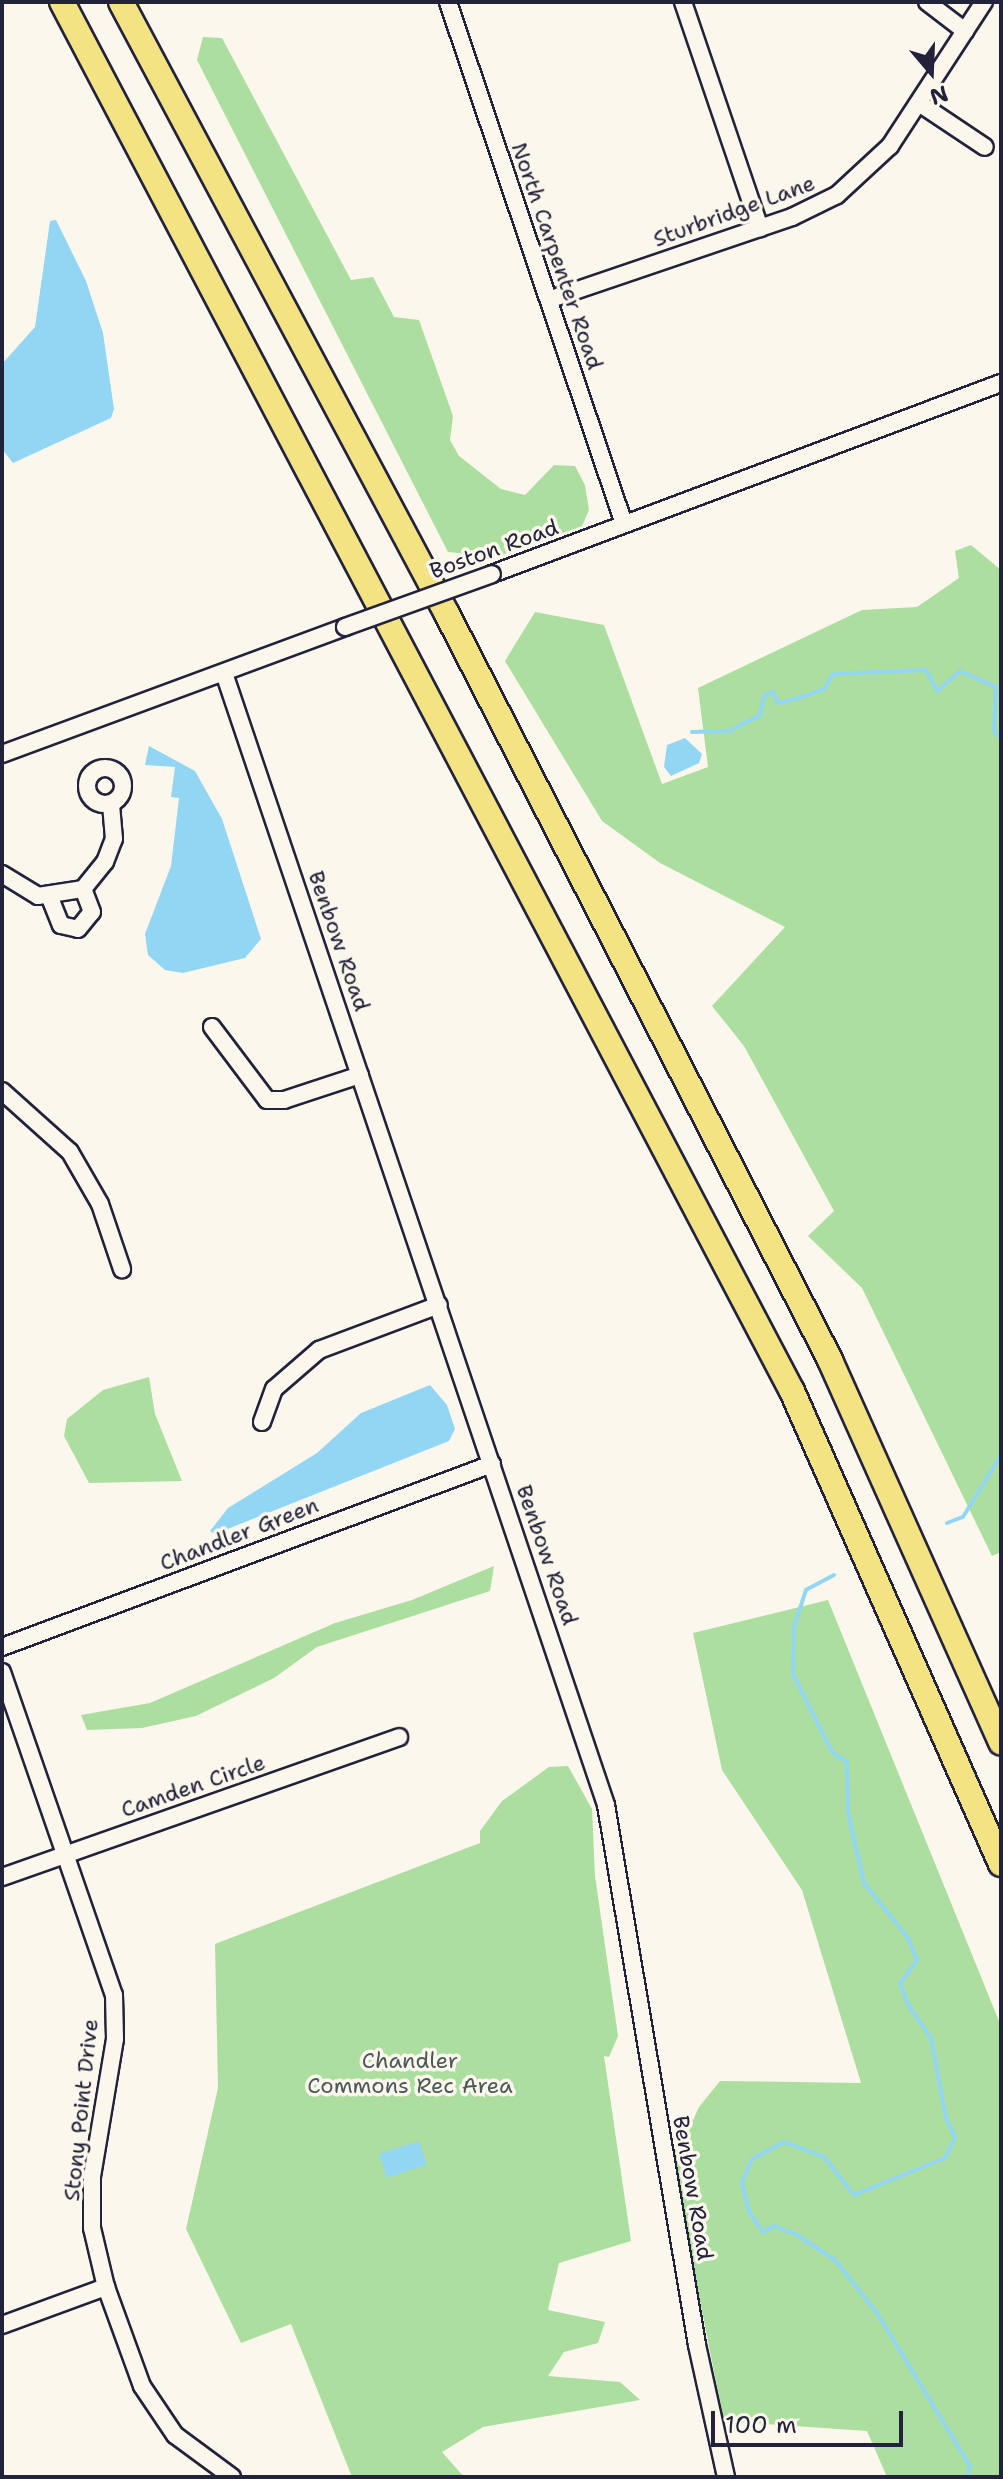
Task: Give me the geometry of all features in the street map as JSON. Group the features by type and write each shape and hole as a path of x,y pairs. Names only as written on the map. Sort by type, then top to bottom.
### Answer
{"highway":[{"path":"62,2 792,1391 1001,1864"},
{"path":"121,2 447,614 830,1360 1001,1743"}],"street":[{"name":"North Carpenter Road","path":"448,2 551,299 624,524"},
{"path":"683,2 760,228"},
{"path":"927,2 965,31"},
{"name":"Sturbridge Lane","path":"551,299 815,207 858,180 890,146 984,2"},
{"path":"919,103 985,147"},
{"name":"Boston Road","path":"2,754 1001,383"},
{"name":"Benbow Road","path":"224,673 606,1805 697,2345 726,2477"},
{"path":"2,874 26,891 50,898 83,889 105,862 114,839 111,804"},
{"path":"50,898 61,925 78,929 92,912 83,889"},
{"path":"212,1027 267,1100 284,1100 360,1075"},
{"path":"2,1091 70,1152 100,1204 122,1269"},
{"path":"262,1422 274,1389 319,1350 439,1305"},
{"name":"Chandler Green","path":"2,1647 492,1464"},
{"name":"Stony Point Drive","path":"2,1672 114,1995 115,2039 92,2177 92,2228 106,2287 142,2386 175,2435 223,2475"},
{"name":"Camden Circle","path":"2,1877 399,1737"},
{"path":"2,2325 106,2287"}],"green space":[{"path":"203,37 222,38 351,280 373,277 394,317 419,320 453,416 450,440 459,456 501,489 525,495 554,465 575,466 585,485 589,510 582,526 496,557 448,552 197,60"},
{"path":"971,545 1001,570 1001,1552 992,1556 862,1288 808,1236 834,1211 744,1046 712,1006 785,927 660,863 602,821 505,661 535,612 604,625 662,784 708,767 698,688 862,610 917,607 959,578 955,551"},
{"path":"149,1377 155,1414 182,1481 89,1483 64,1436 67,1419 103,1390"},
{"path":"494,1566 490,1591 317,1647 274,1678 196,1716 142,1728 87,1730 81,1715 150,1703 335,1623 412,1600"},
{"path":"828,1600 1001,2026 1001,2477 887,2477 867,2431 724,2421 669,2147 679,2151 699,2107 720,2081 861,2083 802,1890 722,1770 693,1633"},
{"name":"Chandler Commons Rec Area","path":"568,1766 592,1809 595,1876 618,2036 609,2057 604,2056 631,2241 559,2263 548,2310 605,2322 598,2343 564,2352 548,2376 620,2382 640,2400 483,2427 442,2452 464,2477 352,2477 291,2324 241,2343 186,2229 218,2088 215,1944 480,1843 480,1831 502,1801 549,1767"}],"water":[{"path":"56,220 86,281 103,333 114,409 111,418 13,463 2,449 2,364 35,327 50,221"},
{"path":"685,738 702,754 699,763 671,776 664,767 667,745"},
{"path":"149,746 195,771 222,819 261,939 245,958 183,973 165,970 148,955 145,934 171,866 179,798 171,797 175,767 145,765"},
{"path":"430,1385 447,1405 455,1429 449,1441 215,1534 210,1531 228,1508 317,1453 361,1413"},
{"path":"419,2141 427,2165 387,2178 379,2154"}],"waterway":[{"path":"692,732 729,731 760,715 764,696 773,692 778,703 799,698 824,689 833,674 926,670 937,691 960,671 996,687 994,730 1001,739"},
{"path":"947,1523 963,1517 1001,1455"},
{"path":"834,1575 806,1590 794,1626 793,1674 832,1752 847,1762 848,1813 864,1883 908,1938 917,1960 900,1983 908,2005 931,2038 946,2118 955,2137 945,2158 854,2195 824,2157 784,2142 752,2159 742,2182 749,2212 763,2232 774,2226 797,2235 835,2260 877,2313 970,2466 967,2477"}]}
